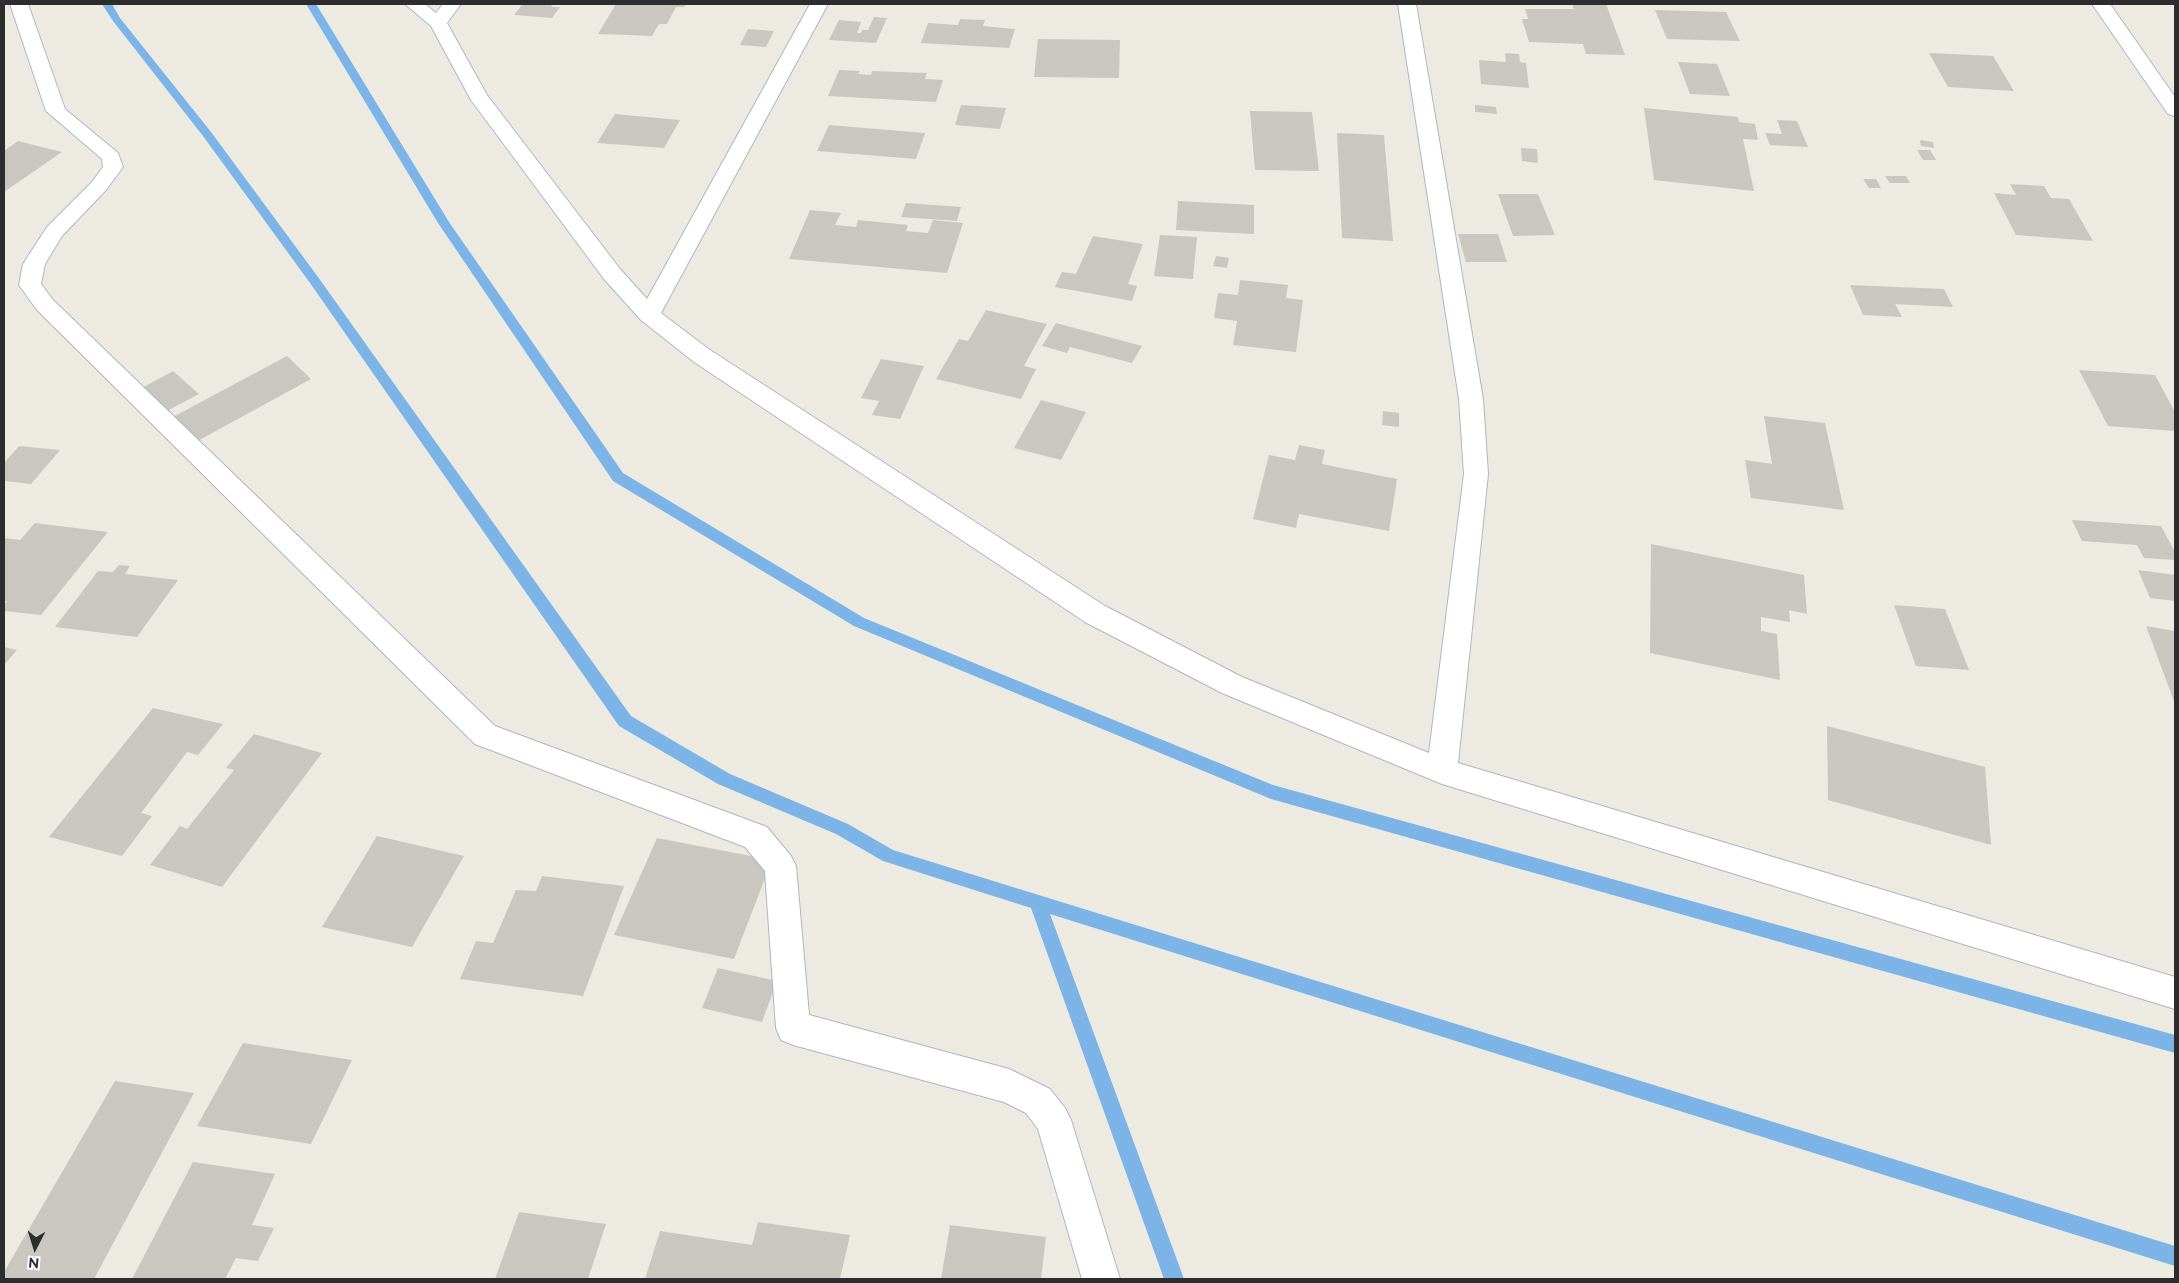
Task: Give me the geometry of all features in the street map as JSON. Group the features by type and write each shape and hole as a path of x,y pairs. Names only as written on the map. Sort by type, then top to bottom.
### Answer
{"street":[{"path":"4,18 18,4 56,111 112,157 113,167 99,186 54,232 34,264 30,285 45,305 486,734 756,837 780,866 793,1028 1009,1086 1038,1101 1053,1120 1102,1279"},
{"path":"414,4 445,13 478,96 612,274 649,315 702,356 1095,614 1232,684 1442,771 2175,993"},
{"path":"649,315 819,4"},
{"path":"1407,4 1471,398 1476,474 1442,771"},
{"path":"2102,4 2175,110"}],"building":[{"path":"523,4 553,4 551,7 560,7 552,18 514,15"},
{"path":"616,4 686,4 684,7 676,7 667,24 659,24 652,36 598,34"},
{"path":"1572,4 1606,4 1625,55 1586,54 1583,44 1529,42 1522,19 1528,19 1525,9 1574,9"},
{"path":"1655,10 1726,12 1740,41 1667,39"},
{"path":"874,17 887,18 876,43 829,40 839,20 861,22 857,33 861,33 862,30 868,30"},
{"path":"960,19 985,20 983,26 1015,29 1009,48 921,43 928,23 958,25"},
{"path":"748,29 774,31 766,47 740,45"},
{"path":"1038,39 1120,40 1119,78 1034,77"},
{"path":"1505,53 1519,54 1520,62 1526,63 1529,88 1481,84 1479,60 1506,62"},
{"path":"1929,53 1993,56 2014,91 1948,87"},
{"path":"1678,62 1717,64 1730,96 1690,94"},
{"path":"839,70 860,71 858,74 871,75 872,71 927,73 925,79 943,80 936,102 828,96"},
{"path":"961,105 1006,108 1000,129 955,125"},
{"path":"1475,105 1496,107 1497,114 1475,112"},
{"path":"1644,108 1738,117 1739,122 1755,124 1758,140 1743,139 1754,191 1654,180"},
{"path":"1250,111 1312,112 1319,171 1255,170"},
{"path":"615,114 680,120 664,148 597,143"},
{"path":"1777,120 1797,121 1808,147 1770,145 1765,133 1782,134"},
{"path":"829,125 925,133 916,159 817,151"},
{"path":"1337,133 1384,135 1393,241 1342,238"},
{"path":"1920,140 1933,142 1934,148 1921,146"},
{"path":"18,141 62,152 4,192 4,151"},
{"path":"1521,148 1537,149 1538,163 1522,161"},
{"path":"1917,150 1930,150 1936,160 1923,160"},
{"path":"1885,176 1906,176 1910,183 1890,183"},
{"path":"1863,179 1876,179 1881,188 1869,188"},
{"path":"2010,184 2044,186 2051,198 2069,199 2093,241 2016,235 1994,193 2016,195"},
{"path":"1498,194 1538,194 1555,235 1513,236"},
{"path":"1178,201 1254,205 1254,234 1176,230"},
{"path":"906,203 961,207 957,221 901,217"},
{"path":"810,210 841,213 835,225 856,227 858,220 908,225 906,231 928,233 933,220 963,223 947,273 789,259"},
{"path":"1458,234 1498,234 1507,262 1466,262"},
{"path":"1160,235 1197,237 1193,279 1154,276"},
{"path":"1093,236 1143,244 1128,284 1137,286 1132,301 1055,287 1062,272 1076,274"},
{"path":"1216,256 1229,258 1227,268 1213,266"},
{"path":"1240,280 1288,285 1286,298 1303,300 1296,352 1233,345 1237,321 1214,318 1218,293 1238,295"},
{"path":"1850,285 1944,289 1953,307 1895,304 1902,317 1863,315"},
{"path":"986,310 1047,324 1024,366 1036,369 1021,399 936,379 959,339 968,341"},
{"path":"1056,323 1142,346 1132,363 1070,347 1067,353 1042,346"},
{"path":"287,356 311,379 194,443 171,418"},
{"path":"881,359 924,366 900,419 872,415 879,401 861,398"},
{"path":"2079,370 2155,375 2175,412 2175,431 2108,426"},
{"path":"173,371 199,394 165,412 140,389"},
{"path":"1041,400 1086,412 1061,460 1014,448"},
{"path":"1383,411 1399,413 1399,427 1382,425"},
{"path":"1764,416 1825,423 1844,510 1751,498 1745,460 1772,464"},
{"path":"1299,445 1325,450 1322,464 1397,479 1389,531 1299,514 1296,528 1253,519 1269,455 1295,460"},
{"path":"19,446 60,450 31,484 4,481 4,463"},
{"path":"2072,520 2161,526 2175,552 2175,560 2144,558 2137,545 2082,541"},
{"path":"35,523 108,532 41,615 4,611 7,601 4,601 4,538 20,540"},
{"path":"1651,544 1804,575 1807,614 1789,610 1790,622 1761,617 1761,631 1777,634 1780,680 1650,653"},
{"path":"119,565 130,566 125,574 178,580 137,637 55,627 98,571 113,572"},
{"path":"2138,570 2175,575 2175,601 2150,598"},
{"path":"1894,605 1945,609 1969,670 1916,666"},
{"path":"2146,626 2175,631 2175,704"},
{"path":"4,647 17,650 4,665"},
{"path":"153,708 223,724 198,755 187,752 141,813 152,816 122,856 49,837"},
{"path":"1827,726 1985,767 1991,845 1828,800"},
{"path":"254,734 322,753 222,887 150,865 180,826 187,829 234,770 226,768"},
{"path":"377,836 464,856 412,947 322,927"},
{"path":"657,838 772,860 734,959 614,935"},
{"path":"542,876 624,886 583,996 460,979 476,941 493,943 516,890 536,891"},
{"path":"718,968 777,981 762,1022 702,1008"},
{"path":"243,1043 352,1060 311,1144 197,1126"},
{"path":"115,1081 194,1093 94,1279 4,1279 4,1272"},
{"path":"193,1162 275,1174 252,1225 274,1228 258,1261 236,1258 225,1279 132,1279"},
{"path":"519,1212 606,1224 588,1279 495,1279"},
{"path":"758,1222 850,1235 840,1279 645,1279 660,1231 752,1245"},
{"path":"950,1225 1046,1237 1041,1279 941,1279"}],"waterway":[{"path":"107,4 116,19 207,134 314,280 625,721 724,779 842,829 889,856 1037,902"},
{"path":"311,4 444,223 618,477 859,622 1271,792 2175,1044"},
{"path":"1037,902 2175,1256"},
{"path":"1037,902 1174,1279"}]}
